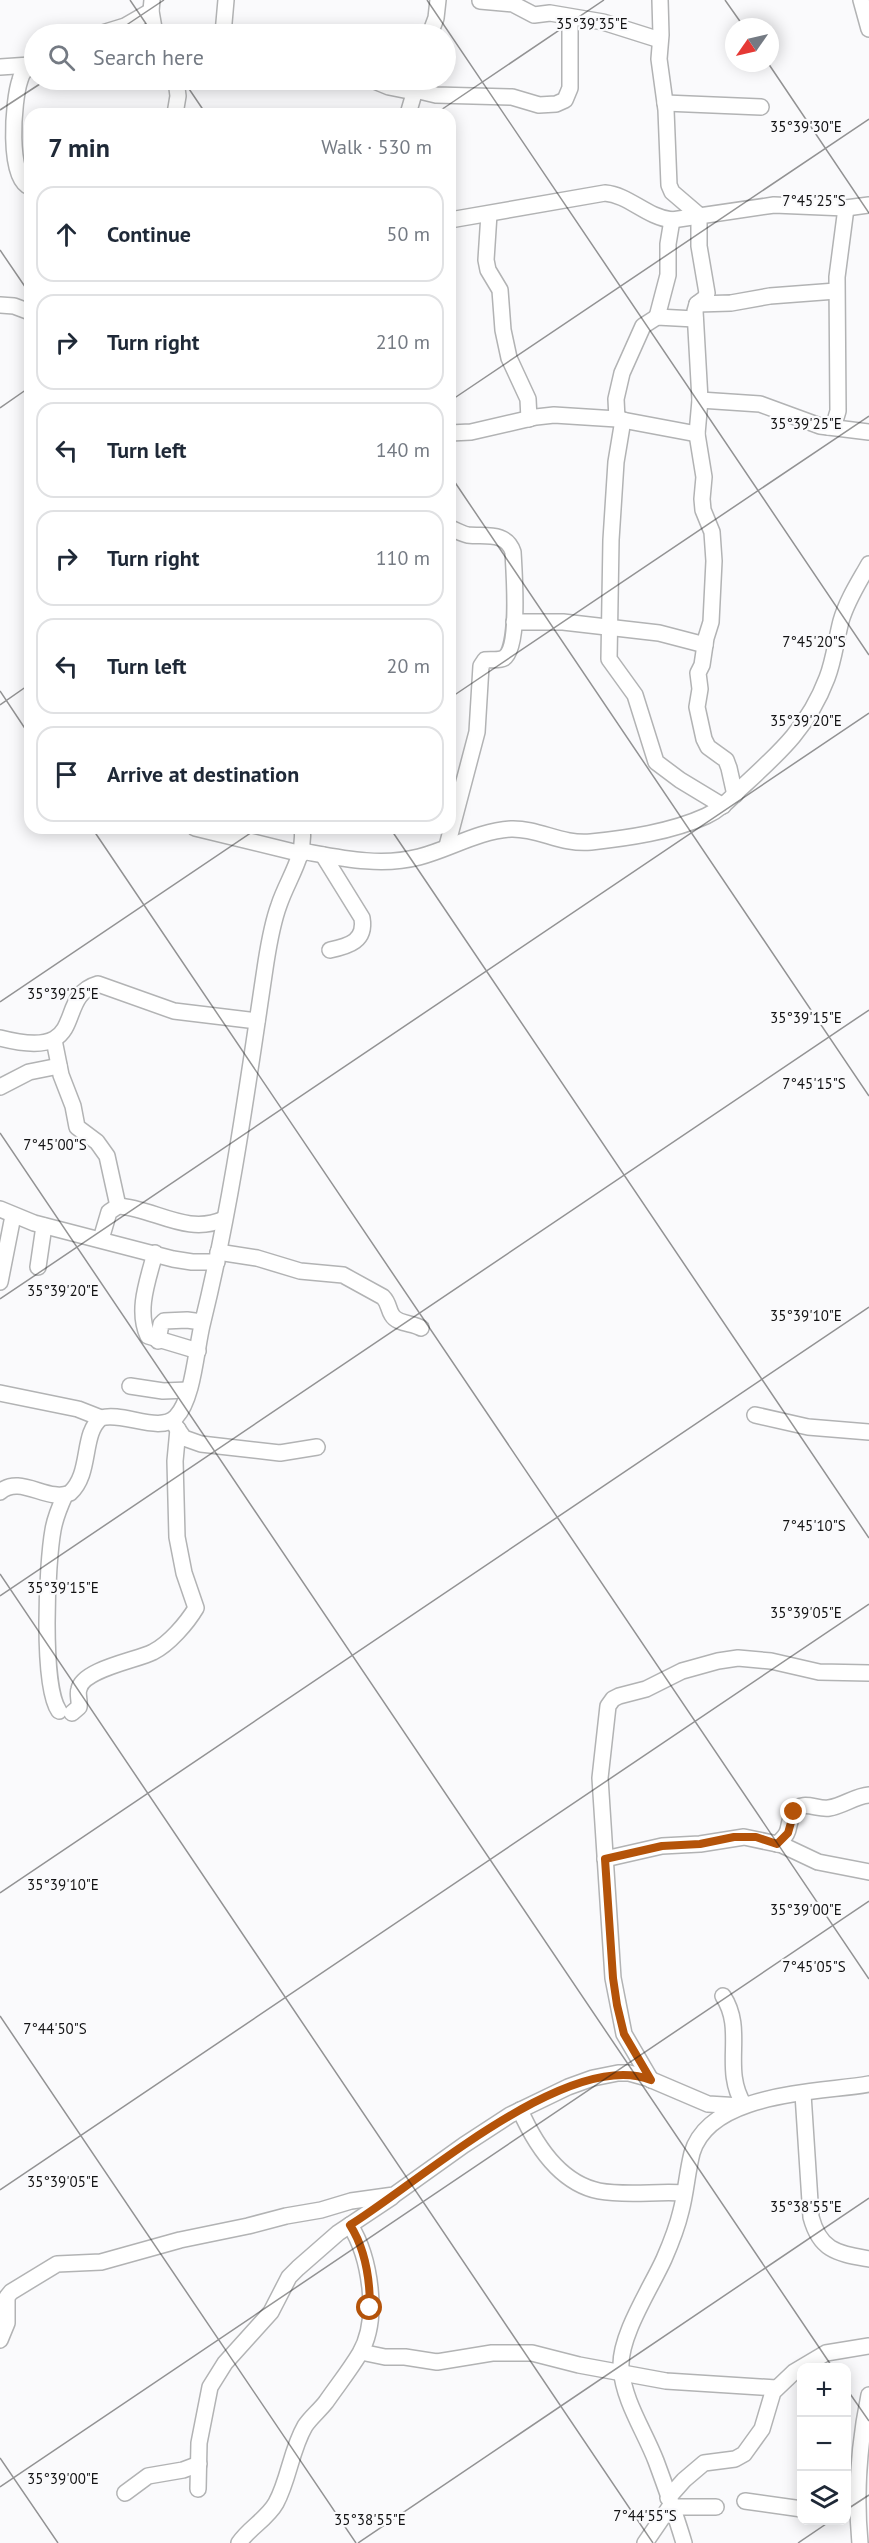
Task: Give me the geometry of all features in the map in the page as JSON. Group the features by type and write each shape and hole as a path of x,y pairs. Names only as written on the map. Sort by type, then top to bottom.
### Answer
{"street":[{"path":"223,24 226,0"},
{"path":"434,24 438,0"},
{"path":"660,0 658,59 665,103 669,186 675,195 700,216"},
{"path":"861,0 869,29"},
{"path":"480,1 513,4 534,15 550,13 603,22 660,40"},
{"path":"129,24 151,6"},
{"path":"151,6 154,24"},
{"path":"423,90 436,95 512,97 539,105 556,104 565,100 570,88 570,17"},
{"path":"0,67 24,65"},
{"path":"24,70 19,81 14,153 15,166 21,182 24,184"},
{"path":"176,108 178,90"},
{"path":"410,108 414,90"},
{"path":"665,103 761,107"},
{"path":"14,153 24,154"},
{"path":"456,219 605,193 620,196 640,210 672,220 782,204 846,208 869,205"},
{"path":"828,427 838,416 836,291 846,208"},
{"path":"489,214 486,260 488,270 500,290 503,330 509,358 528,399 530,419"},
{"path":"700,216 699,246 707,293 696,312 700,400 697,434 704,470 703,510 712,532 714,561 711,622 702,665 698,672 700,689 697,709 706,744 721,756 729,768 735,795"},
{"path":"657,317 668,276 668,244 672,220"},
{"path":"723,806 680,780 656,762 635,695 609,659 611,540 620,419 616,399 622,373 644,326 657,317 696,312 770,296 836,291"},
{"path":"0,305 24,310"},
{"path":"700,400 760,404 810,424 869,432"},
{"path":"456,433 471,432 554,415 620,419 697,434"},
{"path":"456,530 468,535 488,535 503,539 512,546 514,622 513,641 506,656 502,660 485,660 481,666 477,732 456,812"},
{"path":"221,834 302,853 351,860 392,861 420,857 447,846 509,829 539,833 570,843 590,842 679,826 705,816 723,806 770,764 806,722 828,678 848,602 869,565"},
{"path":"514,622 564,622 659,633 705,645"},
{"path":"101,1418 93,1425 81,1480 74,1490 65,1495 53,1527 47,1568 50,1676 53,1699 65,1712 79,1707 78,1688 81,1684 96,1673 121,1661 153,1652 183,1624 196,1608 196,1602 187,1582 177,1537 175,1425 198,1351 202,1322 217,1257 275,916 286,883 302,853 302,834"},
{"path":"447,846 450,834"},
{"path":"323,855 362,918 363,927 358,939 351,944 330,950"},
{"path":"0,1038 36,1044 54,1040 62,1034 68,1024 80,996 89,987 98,984 174,1011 257,1021"},
{"path":"54,1040 59,1066 73,1107 77,1127 97,1142 107,1156 117,1206"},
{"path":"0,1087 29,1072 59,1066"},
{"path":"117,1206 185,1223 209,1225 224,1219"},
{"path":"101,1239 109,1212 117,1206"},
{"path":"0,1282 6,1213 44,1226 192,1262 217,1257 257,1258 300,1271 344,1275 388,1301 393,1317 421,1328"},
{"path":"38,1267 44,1226"},
{"path":"155,1253 142,1317 148,1336 158,1341 198,1351"},
{"path":"158,1341 161,1324 164,1321 202,1322"},
{"path":"130,1386 164,1391 188,1389"},
{"path":"0,1393 78,1409 101,1418 115,1417 175,1425"},
{"path":"755,1415 808,1426 869,1431"},
{"path":"175,1425 184,1438 201,1444 280,1453 317,1447"},
{"path":"0,1492 10,1486 21,1486 65,1495"},
{"path":"651,2080 624,2034 613,1978 600,1778 607,1713 613,1699 646,1689 682,1671 738,1658 771,1660 819,1672 869,1673"},
{"path":"777,1844 788,1833 794,1812 799,1807 804,1805 830,1808 848,1800 869,1795"},
{"path":"605,1859 662,1846 700,1844 734,1837 756,1837 818,1862 869,1872"},
{"path":"723,1996 733,2013 734,2084 743,2106"},
{"path":"198,2489 199,2443 210,2387 225,2363 271,2312 289,2277 319,2249 350,2225 464,2145 520,2110 593,2078 629,2073 708,2104 743,2106"},
{"path":"684,2543 656,2460 624,2388 622,2353 637,2314 672,2240 681,2211 693,2152 701,2135 726,2114 743,2106 786,2095 869,2084"},
{"path":"803,2094 813,2226 822,2241 834,2251 869,2259"},
{"path":"520,2110 540,2148 561,2170 581,2183 599,2191 684,2193"},
{"path":"0,2340 7,2323 7,2297 11,2292 57,2264 101,2262 180,2240 351,2202 394,2195"},
{"path":"238,2543 272,2510 289,2474 310,2418 325,2403 361,2352 369,2323 370,2289 361,2246 350,2225"},
{"path":"645,2543 684,2480 704,2463 735,2459 744,2454 762,2429 776,2388 794,2372 826,2353 869,2346"},
{"path":"361,2352 385,2357 416,2358 437,2362 492,2353 532,2353 622,2374 666,2381 776,2388"},
{"path":"860,2543 857,2508 859,2456 869,2394"},
{"path":"125,2493 148,2476 183,2470 199,2464"},
{"path":"746,2501 797,2508"},
{"path":"670,2504 716,2507"}],"route":[{"path":"370,2308 367,2267 361,2246 350,2225 510,2115 547,2097 593,2078 618,2073 629,2073 651,2080 624,2034 617,2005 605,1859 662,1846 700,1844 734,1837 756,1837 777,1844 788,1833 794,1812"}]}
